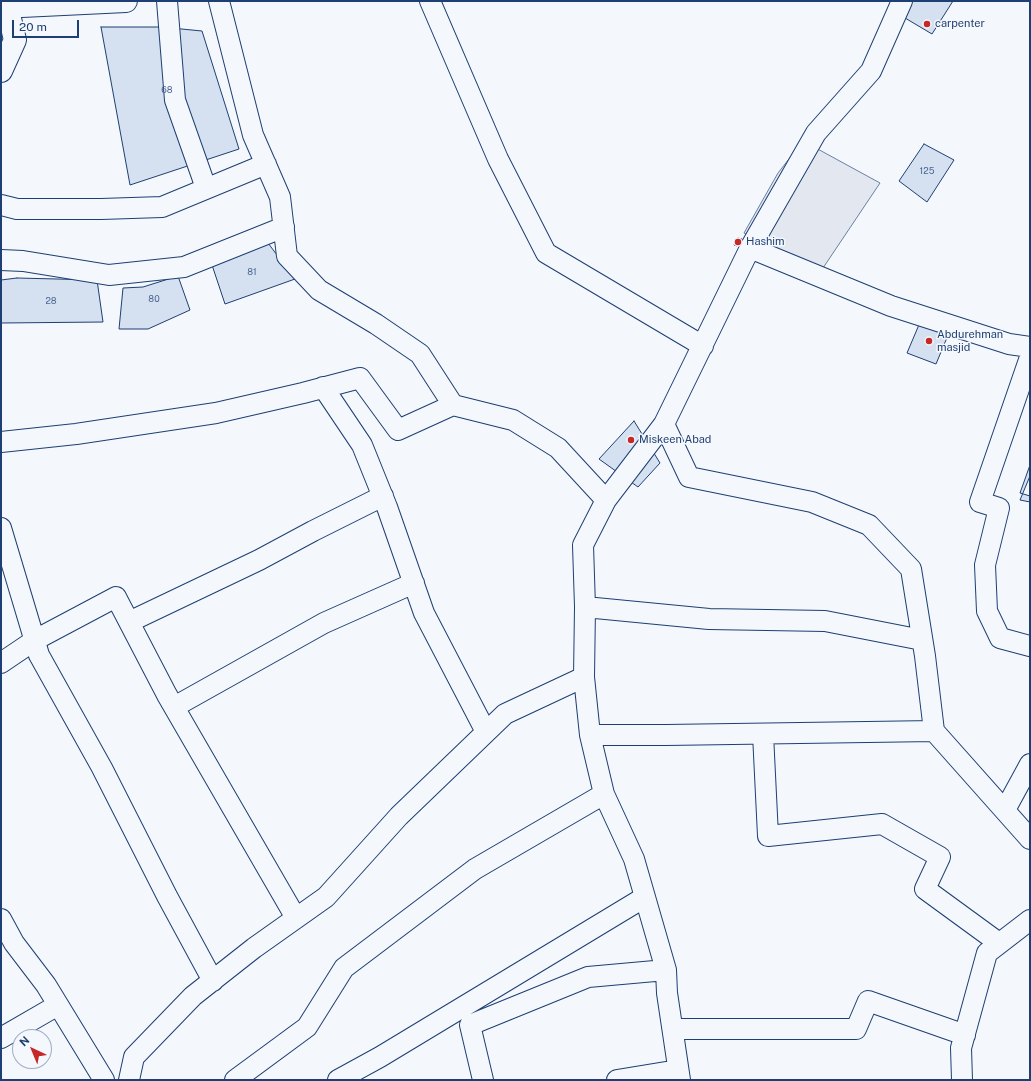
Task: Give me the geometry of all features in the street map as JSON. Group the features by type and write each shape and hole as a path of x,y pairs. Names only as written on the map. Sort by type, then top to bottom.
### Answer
{"main road":[{"path":"1,71 15,40 5,5 126,1"}],"street":[{"path":"167,1 175,100 206,188"},
{"path":"219,1 253,135 280,197 287,256 319,290 376,324 420,354 454,405"},
{"path":"430,1 498,159 546,253 703,346"},
{"path":"617,1080 679,1075 674,1029 667,993 666,970 634,859 604,794 590,735 584,677 585,607 583,545 606,500 664,424 750,248 816,134 871,71 902,1"},
{"path":"1,205 17,209 162,207 266,164"},
{"path":"1,260 23,261 109,275 184,267 284,227"},
{"path":"750,248 891,306 1009,344 1030,347"},
{"path":"1030,357 980,502 999,508 985,565 986,611 1000,638 1030,646"},
{"path":"1,442 76,434 216,413 360,378 398,430 454,405 513,420 558,448 606,500"},
{"path":"323,388 362,445 383,496 424,613 486,732"},
{"path":"664,424 689,477 812,502 868,525 910,569 922,640 934,731 1030,839"},
{"path":"129,622 259,560 312,531 383,496"},
{"path":"1,528 39,655 102,768 167,896 213,981"},
{"path":"174,707 324,623 414,583"},
{"path":"1,663 35,640 116,597 174,707 296,918"},
{"path":"585,607 709,619 825,621 922,640"},
{"path":"128,1080 134,1057 193,996 254,948 326,897 399,816 505,714 584,677"},
{"path":"590,735 934,731"},
{"path":"763,734 768,836 882,824 940,857 925,889 999,943"},
{"path":"1005,810 1030,764"},
{"path":"235,1080 307,1027 344,968 475,869 604,794"},
{"path":"338,1080 380,1057 645,897"},
{"path":"1,919 14,943 46,985 104,1080"},
{"path":"962,1080 961,1048 986,953 1030,920"},
{"path":"483,1080 470,1025 588,977 666,970"},
{"path":"674,1029 856,1029 868,1001 965,1035"},
{"path":"1,1038 58,1005"}],"shaded area":[{"path":"803,141 880,183 821,271 744,233 778,173"}],"building":[{"name":"carpenter","path":"905,1 953,1 932,34 900,15"},
{"path":"101,27 161,27 202,31 239,149 130,185"},
{"path":"924,144 954,160 927,202 899,181"},
{"name":"Hashim","path":"738,238 742,239 737,246 734,245"},
{"path":"268,243 295,279 225,304 212,265"},
{"path":"178,276 190,310 148,329 119,329 123,288 143,287"},
{"path":"17,278 97,280 103,322 1,323 1,280"},
{"name":"Abdurehman masjid","path":"921,320 951,328 936,364 907,353"},
{"name":"Miskeen Abad","path":"634,421 660,463 638,487 599,459"},
{"path":"1030,465 1030,496 1020,493"},
{"path":"1030,476 1030,502 1020,500"}],"place":[{"name":"carpenter","path":"927,24"},
{"name":"Hashim","path":"738,242"},
{"name":"Abdurehman masjid","path":"929,341"},
{"name":"Miskeen Abad","path":"631,440"}]}
